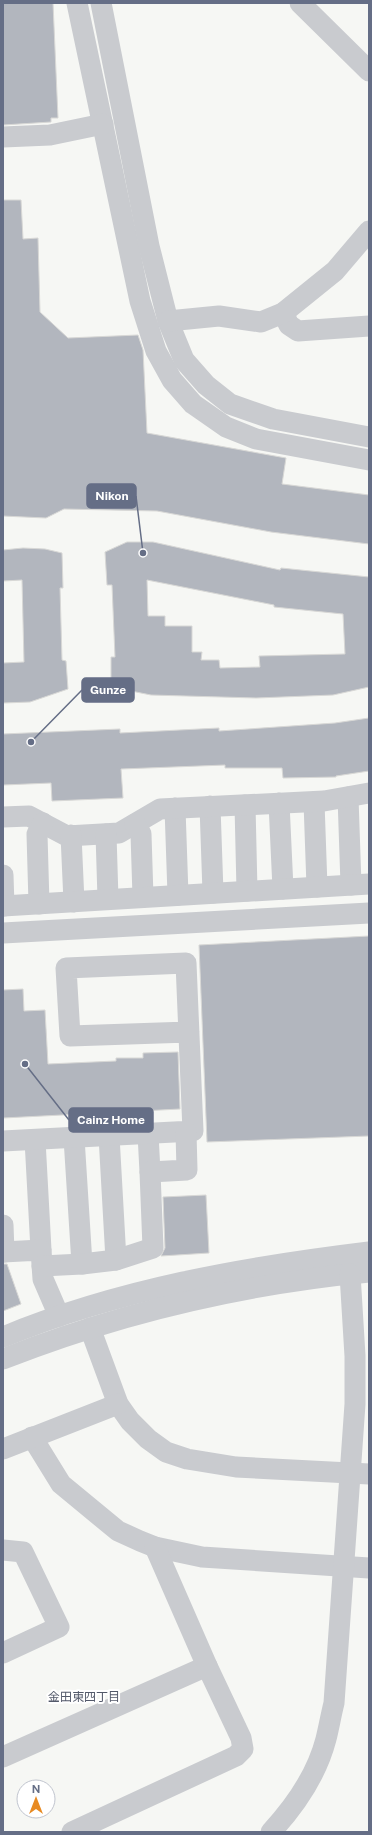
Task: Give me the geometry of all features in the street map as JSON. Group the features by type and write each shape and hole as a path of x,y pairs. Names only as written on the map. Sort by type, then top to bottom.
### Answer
{"street":[{"path":"78,3 140,301 156,351 172,380 193,404 226,427 256,439 369,460"},
{"path":"101,3 150,246 168,322 184,360 206,385 230,404 273,419 369,437"},
{"path":"302,4 366,64"},
{"path":"3,137 50,135 103,124"},
{"path":"168,322 220,316 261,322 283,313 336,271 369,231"},
{"path":"283,313 289,325 298,331 369,326"},
{"path":"341,455 346,433"},
{"path":"3,817 29,816 67,836 119,834 160,809 314,802 369,793"},
{"path":"3,932 365,913 359,885 348,797"},
{"path":"314,802 317,887"},
{"path":"279,803 283,889"},
{"path":"245,805 254,890 263,918"},
{"path":"210,806 213,893"},
{"path":"175,808 178,895"},
{"path":"39,904 37,834 43,823"},
{"path":"123,925 125,899 141,834 135,824"},
{"path":"106,834 125,899"},
{"path":"71,835 74,902"},
{"path":"3,874 3,906 359,885"},
{"path":"3,1141 193,1132 189,1032 186,963 66,968 70,1036 189,1032"},
{"path":"150,1172 187,1170 186,1132"},
{"path":"3,1225 4,1252 42,1258 82,1264 116,1260 153,1248 148,1134"},
{"path":"109,1136 116,1260"},
{"path":"74,1138 82,1264"},
{"path":"35,1140 43,1279 59,1316"},
{"path":"3,1337 59,1316 168,1285 303,1260 369,1252"},
{"path":"3,1358 90,1328 180,1302 266,1286 360,1273 362,1355 355,1404 360,1473 344,1567 334,1703 326,1741 306,1787 284,1818 271,1832"},
{"path":"90,1328 118,1404 130,1421 148,1439 166,1452 187,1459 236,1467 360,1473"},
{"path":"3,1449 118,1404"},
{"path":"32,1437 61,1484 118,1531 155,1547 202,1557 369,1568"},
{"path":"72,1832 236,1756 243,1748 241,1738 207,1666 155,1547"},
{"path":"3,1550 23,1552 59,1627 3,1653"},
{"path":"3,1758 207,1666"}],"building":[{"path":"3,3 53,3 58,118 51,118 51,122 3,125"},
{"path":"3,200 21,200 23,239 38,238 40,312 68,338 138,335 143,350 147,433 286,458 282,484 369,495 369,544 271,532 157,511 64,509 46,518 3,516"},
{"path":"127,542 153,542 280,570 281,568 369,577 369,687 333,695 256,698 151,695 111,687 111,657 115,657 112,585 107,585 105,552","holes":["147,580 274,605 274,607 343,614 345,654 259,656 260,667 220,668 219,660 201,660 202,652 192,652 192,626 165,626 165,616 148,616"]},
{"path":"23,548 45,549 62,553 63,588 60,588 62,660 66,661 68,689 30,702 3,703 3,663 24,662 22,580 3,581 3,550"},
{"path":"369,718 369,771 336,777 283,778 282,768 225,768 225,765 121,769 123,798 52,801 51,783 3,785 3,734 120,729 120,733 219,728 219,731 335,723"},
{"path":"369,936 369,1136 207,1142 199,945"},
{"path":"23,989 24,1011 45,1010 48,1064 116,1061 116,1058 143,1058 143,1053 178,1052 180,1109 3,1118 3,990"},
{"path":"206,1195 209,1253 161,1256 165,1248 163,1197"},
{"path":"3,1264 7,1264 21,1304 3,1311"}],"place":[{"name":"Nikon","path":"143,553"},
{"name":"Gunze","path":"31,742"},
{"name":"Cainz Home","path":"25,1064"}],"district":[{"name":"金田東四丁目","path":"84,1697"}]}
